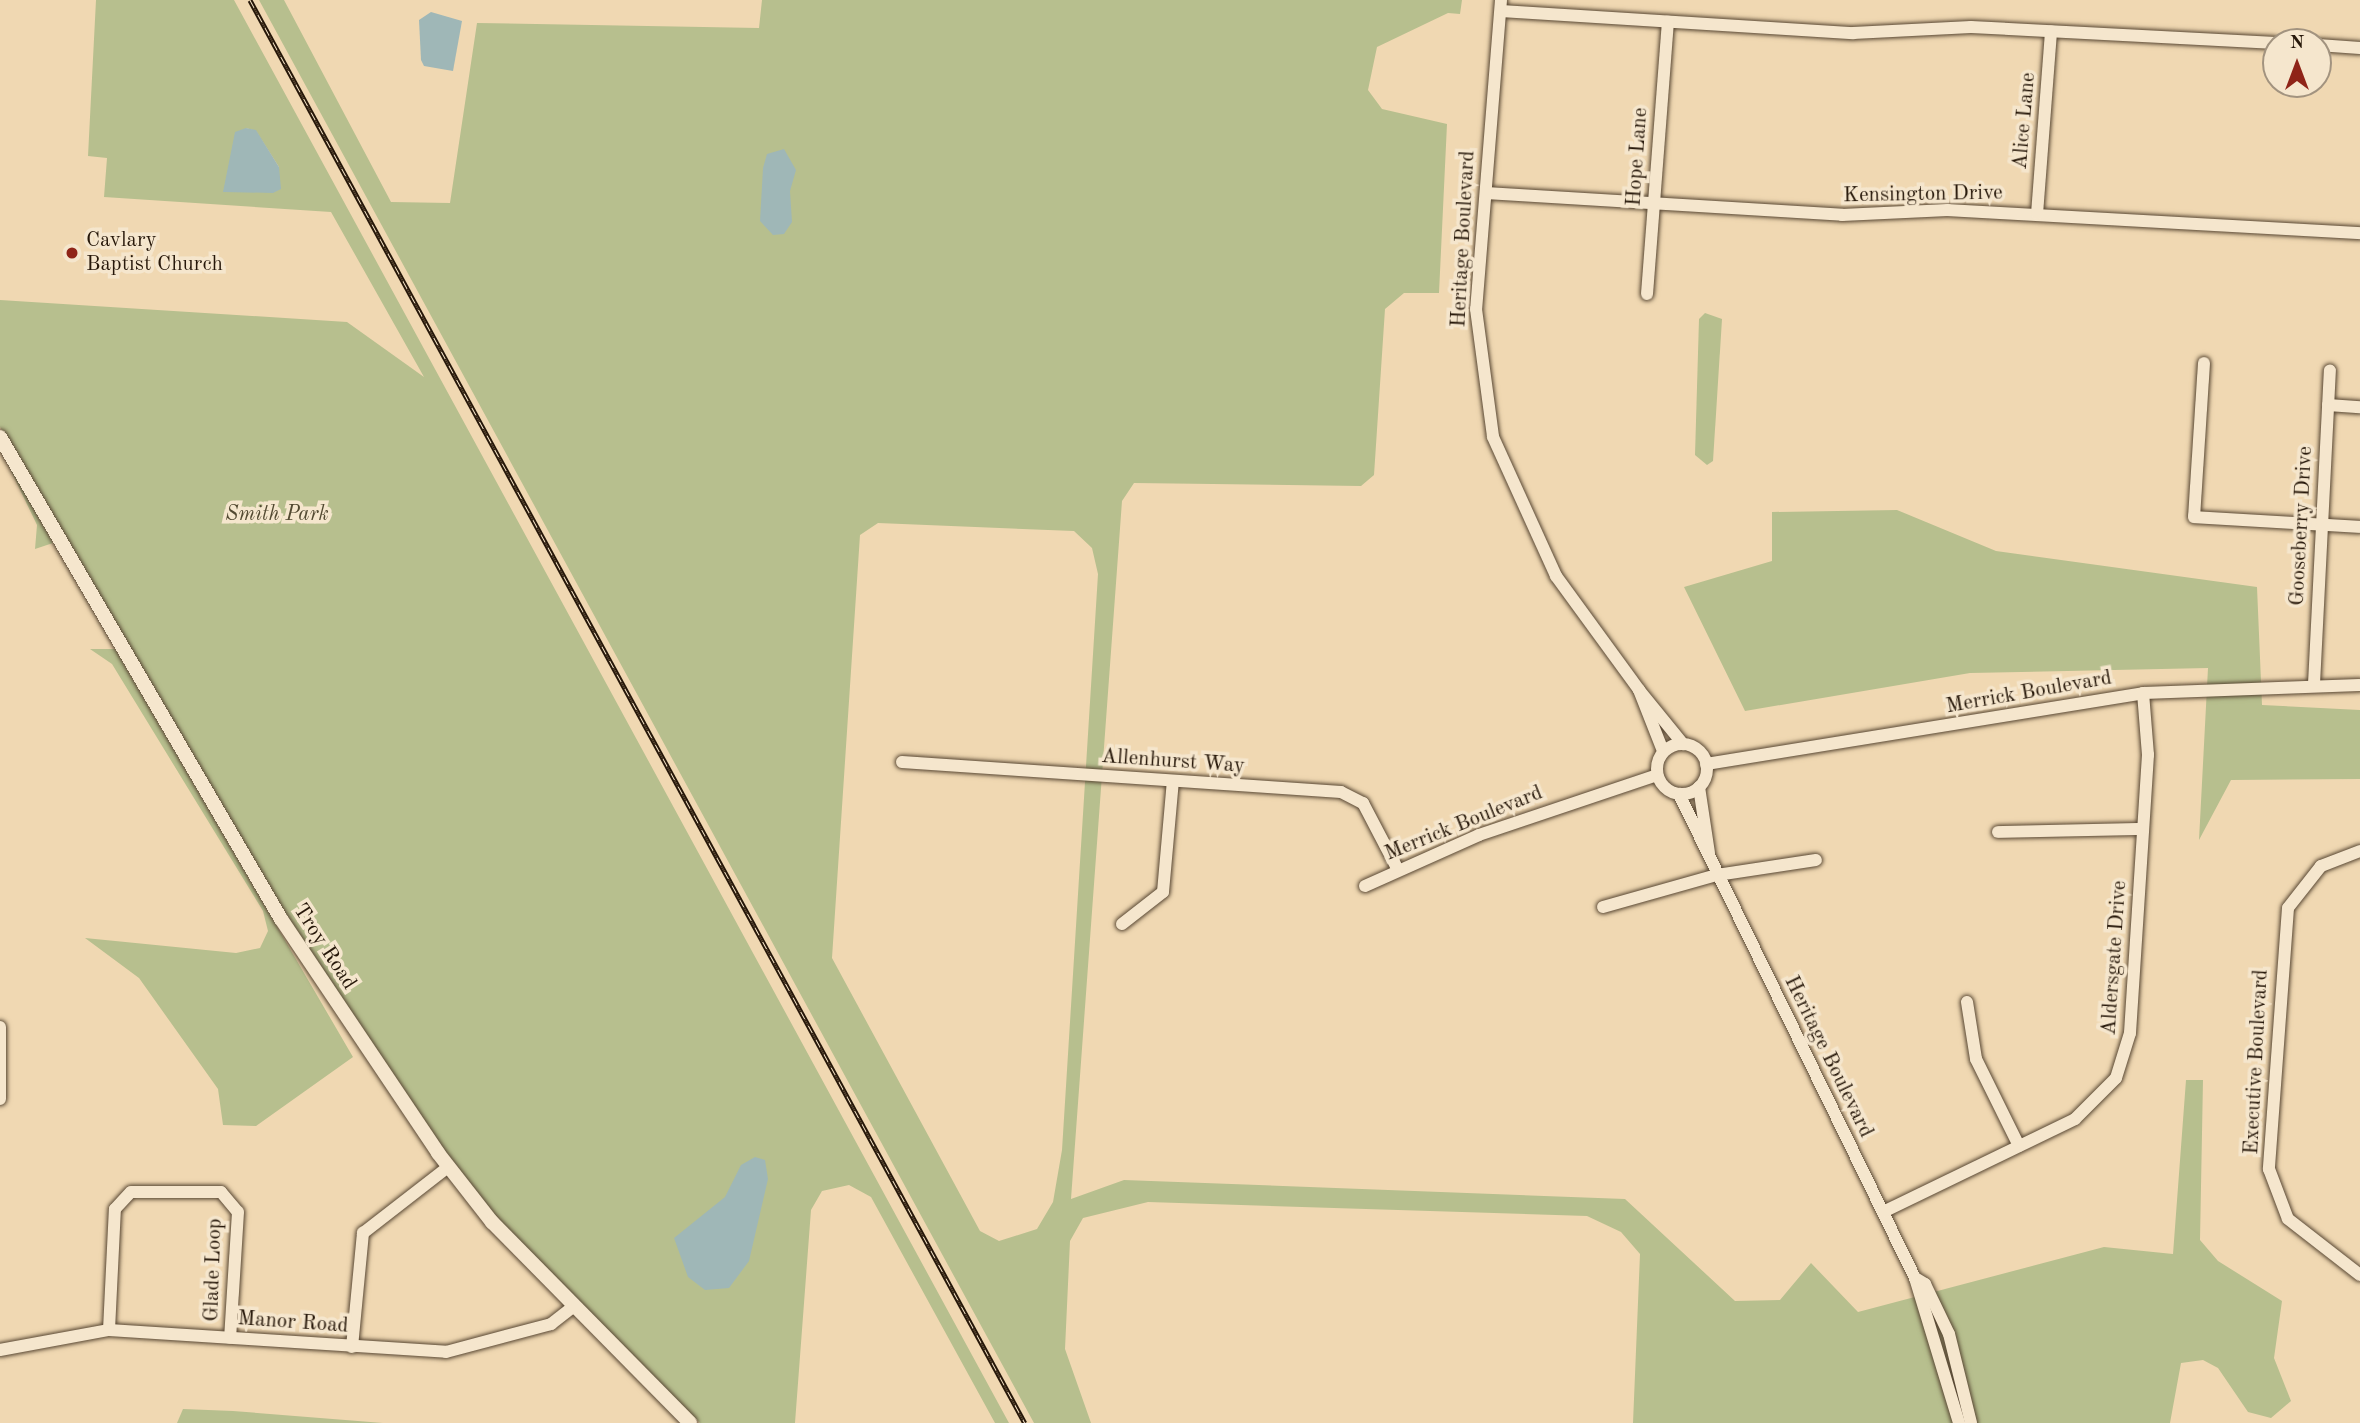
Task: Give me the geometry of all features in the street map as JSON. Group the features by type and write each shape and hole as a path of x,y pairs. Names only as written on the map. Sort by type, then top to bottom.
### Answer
{"street":[{"path":"1501,6 1668,22 1853,33 1964,27 2262,42"},
{"name":"Heritage Boulevard","path":"1501,6 1476,309 1493,437 1556,576 1639,690 1683,744"},
{"name":"Hope Lane","path":"1647,295 1668,22"},
{"name":"Alice Lane","path":"2037,214 2052,32"},
{"path":"2332,46 2360,48"},
{"name":"Kensington Drive","path":"1486,193 1842,215 2037,214 2360,233"},
{"path":"2204,363 2194,517 2360,527"},
{"name":"Gooseberry Drive","path":"2314,684 2330,370"},
{"path":"2328,405 2360,407"},
{"name":"Troy Road","path":"0,438 281,919 448,1167 574,1306 690,1423"},
{"name":"Merrick Boulevard","path":"1706,764 2144,693 2314,684 2360,685"},
{"name":"Heritage Boulevard","path":"1639,690 1663,751"},
{"name":"Aldersgate Drive","path":"1883,1212 2019,1146 2093,1106 2124,1062 2148,755 2144,693"},
{"path":"1683,744 1698,750 1706,764 1699,787 1679,793 1657,775 1663,751 1683,744"},
{"name":"Allenhurst Way","path":"902,762 1354,796 1371,815 1398,870"},
{"name":"Merrick Boulevard","path":"1365,887 1479,835 1657,775"},
{"path":"1122,924 1163,892 1173,781"},
{"name":"Heritage Boulevard","path":"1699,787 1709,853"},
{"name":"Heritage Boulevard","path":"1679,793 1709,853 1717,876 1915,1278 1959,1423"},
{"path":"1998,832 2143,830"},
{"name":"Executive Boulevard","path":"2360,851 2321,866 2288,908 2269,1170 2288,1219 2360,1275"},
{"path":"1603,907 1717,876 1816,860"},
{"path":"1967,1002 1976,1059 2019,1146"},
{"path":"0,1027 0,1099"},
{"path":"352,1347 363,1233 448,1167"},
{"name":"Glade Loop","path":"109,1331 115,1209 131,1192 221,1192 238,1212 230,1338"},
{"name":"Heritage Boulevard","path":"1915,1278 1925,1284 1949,1334 1971,1423"},
{"name":"Manor Road","path":"0,1350 109,1331 352,1347 460,1350 551,1324 574,1306"}],"green space":[{"name":"Smith Park","path":"96,0 234,0 1009,1423 995,1423 871,1197 849,1185 822,1191 811,1210 795,1423 700,1423 469,1191 316,968 0,427 0,300 347,322 424,377 331,212 104,197 107,158 88,156","holes":["246,128 256,131 279,167 260,192 250,189"]},
{"path":"259,0 284,0 391,202 450,203 477,23 759,28 762,0 1462,0 1460,14 1448,13 1377,47 1368,90 1382,109 1447,124 1439,293 1404,293 1385,309 1374,475 1361,486 1134,483 1122,501 1071,1199 1124,1180 1625,1199 1735,1301 1780,1300 1811,1263 1858,1312 2104,1247 2173,1254 2186,1080 2203,1080 2200,1240 2218,1261 2282,1301 2274,1358 2291,1401 2271,1418 2248,1412 2218,1368 2203,1360 2181,1363 2170,1423 1633,1423 1640,1254 1621,1232 1587,1216 1148,1202 1083,1218 1070,1241 1065,1349 1091,1423 1034,1423","holes":["878,523 1074,531 1092,548 1098,574 1062,1150 1053,1202 1037,1229 999,1241 980,1231 832,958 860,535"]},
{"path":"1705,313 1722,319 1713,461 1707,465 1695,455 1699,319"},
{"path":"0,448 53,543 35,549 37,525"},
{"path":"1897,510 1996,551 2257,587 2262,705 2360,710 2360,779 2231,780 2199,840 2208,668 1970,673 1745,711 1684,587 1772,561 1772,512"},
{"path":"90,649 115,649 353,1057 256,1126 223,1125 218,1089 139,978 85,938 236,953 260,948 268,931 263,911 112,664"},
{"path":"183,1409 233,1411 383,1423 177,1423"}],"water":[{"path":"431,12 462,21 453,71 424,66 421,60 419,20"},
{"path":"246,128 256,130 279,167 281,189 273,193 223,192 235,132"},
{"path":"784,149 796,170 790,191 792,222 784,234 773,235 760,221 763,168 767,154"},
{"path":"755,1157 765,1160 768,1179 749,1261 729,1288 705,1290 688,1277 674,1238 725,1197 741,1165"}],"railway":[{"path":"250,0 1025,1423"}],"place":[{"name":"Cavlary Baptist Church","path":"72,253"}]}
